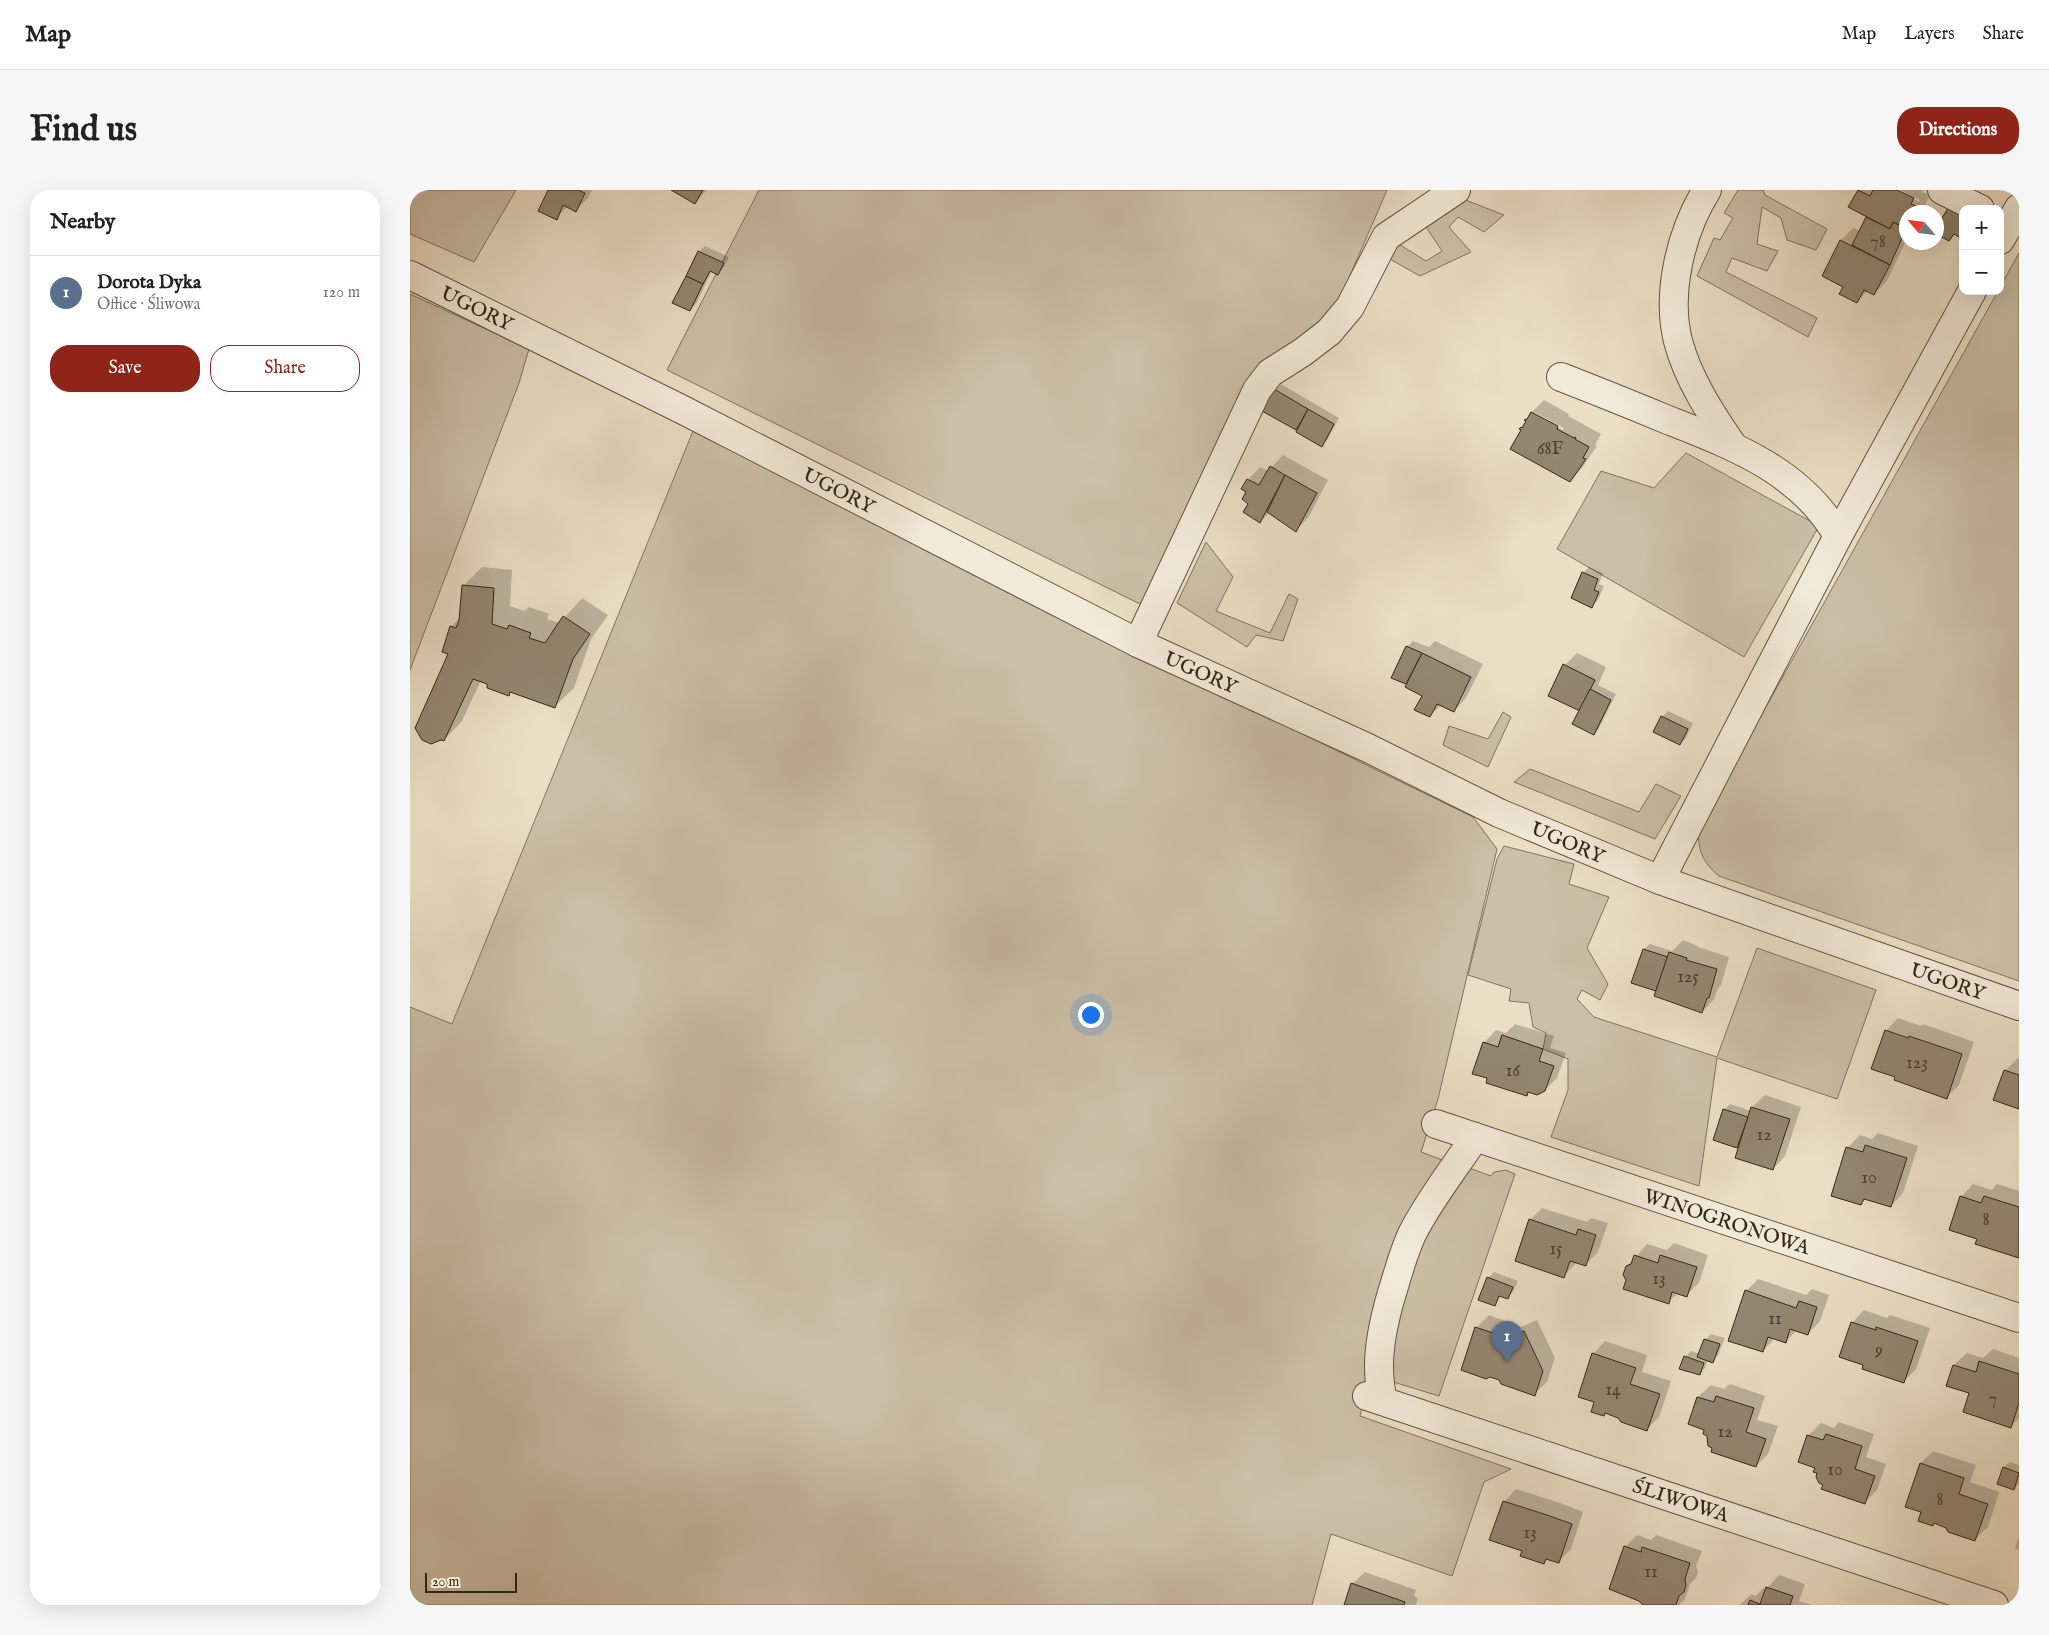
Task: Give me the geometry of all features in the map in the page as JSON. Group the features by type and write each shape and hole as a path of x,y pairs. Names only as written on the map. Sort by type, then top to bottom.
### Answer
{"street":[{"path":"1138,643 1257,390 1270,373 1303,352 1329,332 1350,307 1386,237 1456,190"},
{"path":"1686,234 1688,190"},
{"path":"1706,190 1694,212 1679,261 1675,290 1678,340 1702,396 1733,446"},
{"path":"1942,190 1972,205"},
{"name":"UGORY","path":"410,275 681,409 1138,643 1368,748 1499,813 1660,880 2019,1006"},
{"path":"1660,880 1838,536 1970,295"},
{"path":"1561,377 1733,446 1773,468 1807,496 1827,517 1838,536"},
{"name":"WINOGRONOWA","path":"1436,1124 2019,1318"},
{"name":"ŚLIWOWA","path":"1474,1137 1422,1217 1399,1269 1381,1339 1378,1362 1379,1383 1375,1399 1994,1605"}],"shaded area":[{"path":"410,190 516,190 474,262 410,234"},
{"path":"759,190 1387,190 1336,308 1262,368 1146,607 667,370"},
{"path":"1738,190 1763,190 1765,195 1827,229 1816,250 1787,240 1781,218 1762,207 1757,244 1778,251 1767,271 1732,258 1726,272 1817,318 1808,337 1697,276 1714,238 1720,240 1733,218 1724,213"},
{"path":"1463,199 1504,215 1484,232 1458,217 1449,227 1471,252 1420,276 1388,258 1397,243 1426,261 1442,251 1426,227"},
{"path":"2019,253 2019,981 1719,876 1708,866 1702,855 1699,842 1699,827 1996,295 2004,295 2004,280"},
{"path":"410,294 529,349 519,383 410,670"},
{"path":"693,431 1112,641 1473,817 1497,849 1438,1099 1421,1152 1453,1164 1424,1208 1407,1213 1360,1416 1511,1469 1484,1482 1452,1576 1331,1534 1312,1605 410,1605 410,1007 452,1024"},
{"path":"1686,453 1819,526 1744,657 1557,549 1601,471 1654,488"},
{"path":"1206,542 1233,577 1216,611 1270,633 1289,594 1298,599 1283,641 1256,635 1247,647 1177,603"},
{"path":"1503,712 1511,717 1488,767 1443,745 1449,726 1488,739"},
{"path":"1530,769 1639,812 1656,784 1681,796 1655,839 1514,782"},
{"path":"1504,846 1574,864 1569,884 1609,897 1587,948 1608,984 1600,1000 1582,990 1577,999 1594,1017 1717,1057 1757,948 1876,990 1837,1099 1717,1058 1699,1186 1551,1137 1568,1090 1568,1059 1543,1049 1546,1033 1533,1027 1529,1003 1509,1001 1511,989 1468,975 1497,859"},
{"path":"1461,1165 1491,1176 1494,1172 1506,1170 1515,1174 1439,1396 1390,1381 1392,1326 1407,1262"}],"building":[{"path":"548,190 578,190 585,193 576,212 563,205 557,220 538,211"},
{"path":"671,190 703,190 695,204"},
{"path":"1858,190 1870,196 1873,190 1897,190 1914,198 1911,204 1913,205 1899,205 1899,225 1893,222 1890,229 1848,207"},
{"path":"1950,205 1959,211 1959,237 1954,234 1949,241 1944,238 1944,215"},
{"path":"1866,217 1890,229 1893,222 1899,225 1899,245 1890,265 1852,245"},
{"path":"1840,240 1890,265 1874,295 1864,290 1857,303 1839,294 1843,287 1822,276"},
{"path":"698,251 724,263 718,275 710,271 703,284 686,276"},
{"path":"686,276 703,284 690,311 672,303"},
{"path":"1274,389 1308,409 1296,430 1262,411"},
{"path":"1308,409 1334,424 1322,447 1296,432"},
{"path":"1531,412 1558,426 1557,429 1574,438 1576,437 1575,439 1589,447 1583,458 1586,459 1570,482 1510,449 1521,430 1519,429 1522,428 1526,421 1524,420 1527,419"},
{"path":"1270,466 1285,475 1260,523 1243,512 1248,504 1242,499 1246,492 1241,489 1247,479 1259,485"},
{"path":"1285,475 1317,493 1296,532 1267,512"},
{"path":"1582,572 1598,579 1594,590 1599,592 1592,608 1571,598"},
{"path":"462,585 494,588 492,624 507,629 509,625 531,633 529,638 545,643 563,616 590,634 573,659 555,708 510,692 509,696 487,688 487,684 473,679 444,741 441,740 431,744 422,740 415,728 448,654 442,652 450,626 456,628 459,620"},
{"path":"1406,646 1422,653 1406,684 1391,678"},
{"path":"1422,653 1471,677 1454,712 1437,704 1430,717 1414,710 1422,696 1405,687"},
{"path":"1563,664 1595,680 1580,711 1548,696"},
{"path":"1590,689 1611,700 1594,735 1572,724"},
{"path":"1661,716 1688,729 1680,745 1653,732"},
{"path":"1643,949 1668,957 1656,991 1631,983"},
{"path":"1669,952 1687,958 1686,960 1717,969 1709,998 1707,998 1702,1013 1654,996"},
{"path":"1885,1030 1962,1054 1947,1099 1894,1080 1895,1077 1871,1069"},
{"path":"1502,1035 1543,1049 1539,1061 1554,1066 1545,1091 1537,1095 1528,1092 1527,1096 1486,1083 1487,1078 1472,1074 1483,1042 1498,1047"},
{"path":"2004,1070 2019,1075 2019,1109 1993,1100"},
{"path":"1751,1107 1790,1119 1773,1170 1735,1158"},
{"path":"1723,1109 1748,1117 1737,1148 1713,1140"},
{"path":"1865,1145 1907,1158 1891,1207 1864,1199 1861,1205 1831,1196 1846,1147 1863,1152"},
{"path":"1960,1196 1981,1203 1984,1196 2019,1207 2019,1258 1975,1244 1977,1239 1949,1230"},
{"path":"1529,1219 1576,1235 1578,1229 1596,1235 1586,1266 1570,1261 1564,1278 1515,1261"},
{"path":"1634,1255 1658,1263 1660,1255 1697,1267 1687,1297 1672,1292 1669,1304 1623,1289 1626,1280 1623,1275 1626,1266 1631,1264"},
{"path":"1487,1277 1513,1287 1508,1299 1499,1296 1495,1306 1478,1300"},
{"path":"1745,1290 1796,1308 1799,1301 1817,1307 1808,1335 1790,1329 1786,1343 1768,1337 1763,1352 1728,1341"},
{"path":"1851,1322 1876,1330 1876,1327 1918,1341 1904,1383 1862,1369 1863,1365 1839,1357"},
{"path":"1475,1327 1508,1338 1524,1331 1543,1371 1535,1396 1501,1384 1499,1380 1490,1377 1486,1379 1461,1370"},
{"path":"1704,1339 1720,1344 1713,1363 1697,1357"},
{"path":"1592,1353 1636,1368 1630,1384 1660,1394 1647,1431 1621,1422 1618,1418 1605,1413 1604,1416 1591,1412 1594,1402 1578,1397"},
{"path":"1684,1356 1704,1363 1700,1375 1679,1369"},
{"path":"1979,1361 2019,1374 2019,1403 2011,1428 1963,1412 1969,1393 1946,1386 1953,1365 1976,1372"},
{"path":"1716,1396 1754,1408 1746,1432 1766,1439 1756,1467 1711,1452 1712,1448 1708,1446 1707,1436 1703,1434 1704,1430 1688,1424 1697,1397 1714,1402"},
{"path":"1826,1434 1862,1446 1855,1469 1875,1476 1865,1504 1821,1489 1823,1485 1819,1483 1816,1477 1817,1473 1813,1472 1815,1468 1798,1462 1807,1435 1823,1440"},
{"path":"1920,1463 1964,1478 1959,1494 1988,1504 1975,1541 1948,1532 1946,1528 1934,1523 1933,1526 1918,1521 1921,1512 1905,1507"},
{"path":"2003,1467 2019,1473 2014,1490 1997,1484"},
{"path":"1503,1501 1572,1524 1559,1563 1546,1559 1544,1564 1520,1556 1522,1551 1489,1540"},
{"path":"1624,1546 1641,1552 1642,1547 1690,1563 1685,1579 1684,1592 1679,1596 1676,1605 1643,1605 1639,1601 1609,1589"},
{"path":"1351,1583 1405,1602 1404,1605 1344,1605"},
{"path":"1766,1587 1793,1596 1790,1605 1748,1605 1750,1600 1760,1604"}],"place":[{"name":"Dorota Dyka","path":"1507,1362"}]}
